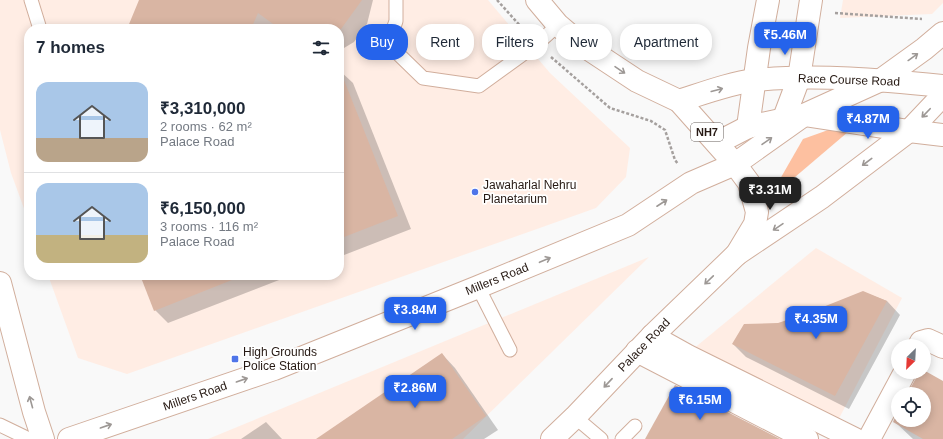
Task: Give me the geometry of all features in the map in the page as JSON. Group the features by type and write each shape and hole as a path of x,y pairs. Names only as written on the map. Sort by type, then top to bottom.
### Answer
{"main road":[{"path":"537,0 557,24"},
{"path":"748,127 759,48 768,0"},
{"path":"794,117 811,0"},
{"path":"717,144 748,127 794,117 881,80 924,49 943,33"},
{"path":"605,60 637,81 680,101"},
{"name":"Race Course Road","path":"680,101 716,89 755,80 799,78 881,80 943,86"},
{"name":"Palace Road","path":"552,439 645,344 737,254 822,198 909,131 943,95"},
{"name":"Palace Road","path":"680,101 735,164 749,183 757,212 755,224 737,254"},
{"path":"794,117 943,134"},
{"name":"Millers Road","path":"69,439 274,369 628,225 691,183 735,164 794,117"},
{"path":"0,283 34,412 43,439"},
{"path":"931,341 943,347"},
{"path":"645,344 807,439"},
{"path":"645,344 688,356 855,439"},
{"path":"869,439 901,379"}],"lane":[{"path":"31,0 38,24"},
{"path":"396,0 396,21 388,44 423,78 480,86 515,60"},
{"path":"548,34 556,27"},
{"path":"478,287 510,350"},
{"path":"575,417 601,439"},
{"path":"0,425 29,439"},
{"path":"622,439 635,426"}],"path":[{"path":"497,0 519,24"},
{"path":"834,13 925,20"},
{"path":"548,55 610,108 651,120 665,130 675,160 691,183"}],"shaded area":[{"name":"Jawaharlal Nehru Planetarium","path":"0,0 488,0 508,24 482,24 482,60 539,60 550,73 630,148 626,177 596,208 127,374 78,358 50,280 344,280 344,24 24,24 24,208 11,173 0,130"},
{"path":"843,0 943,0 943,3 932,14 840,18"},
{"path":"855,126 768,200 803,139 831,129"},
{"path":"816,248 902,298 834,428 687,354"},
{"path":"649,257 463,439 208,439"}],"building":[{"path":"139,0 362,0 344,25 273,24 258,13 253,24 129,24"},
{"path":"344,80 398,216 344,237"},
{"path":"142,280 232,280 154,311"},
{"path":"863,291 887,301 835,396 732,344 744,324 778,323 808,313"},
{"path":"442,353 486,416 452,439 316,439"},
{"path":"931,374 943,381 943,439 923,439 902,427 931,427 931,387 911,387 915,379 931,379"},
{"path":"675,385 780,439 645,439"}],"place":[{"name":"Jawaharlal Nehru Planetarium","path":"475,192"},
{"name":"High Grounds Police Station","path":"235,359"}]}
